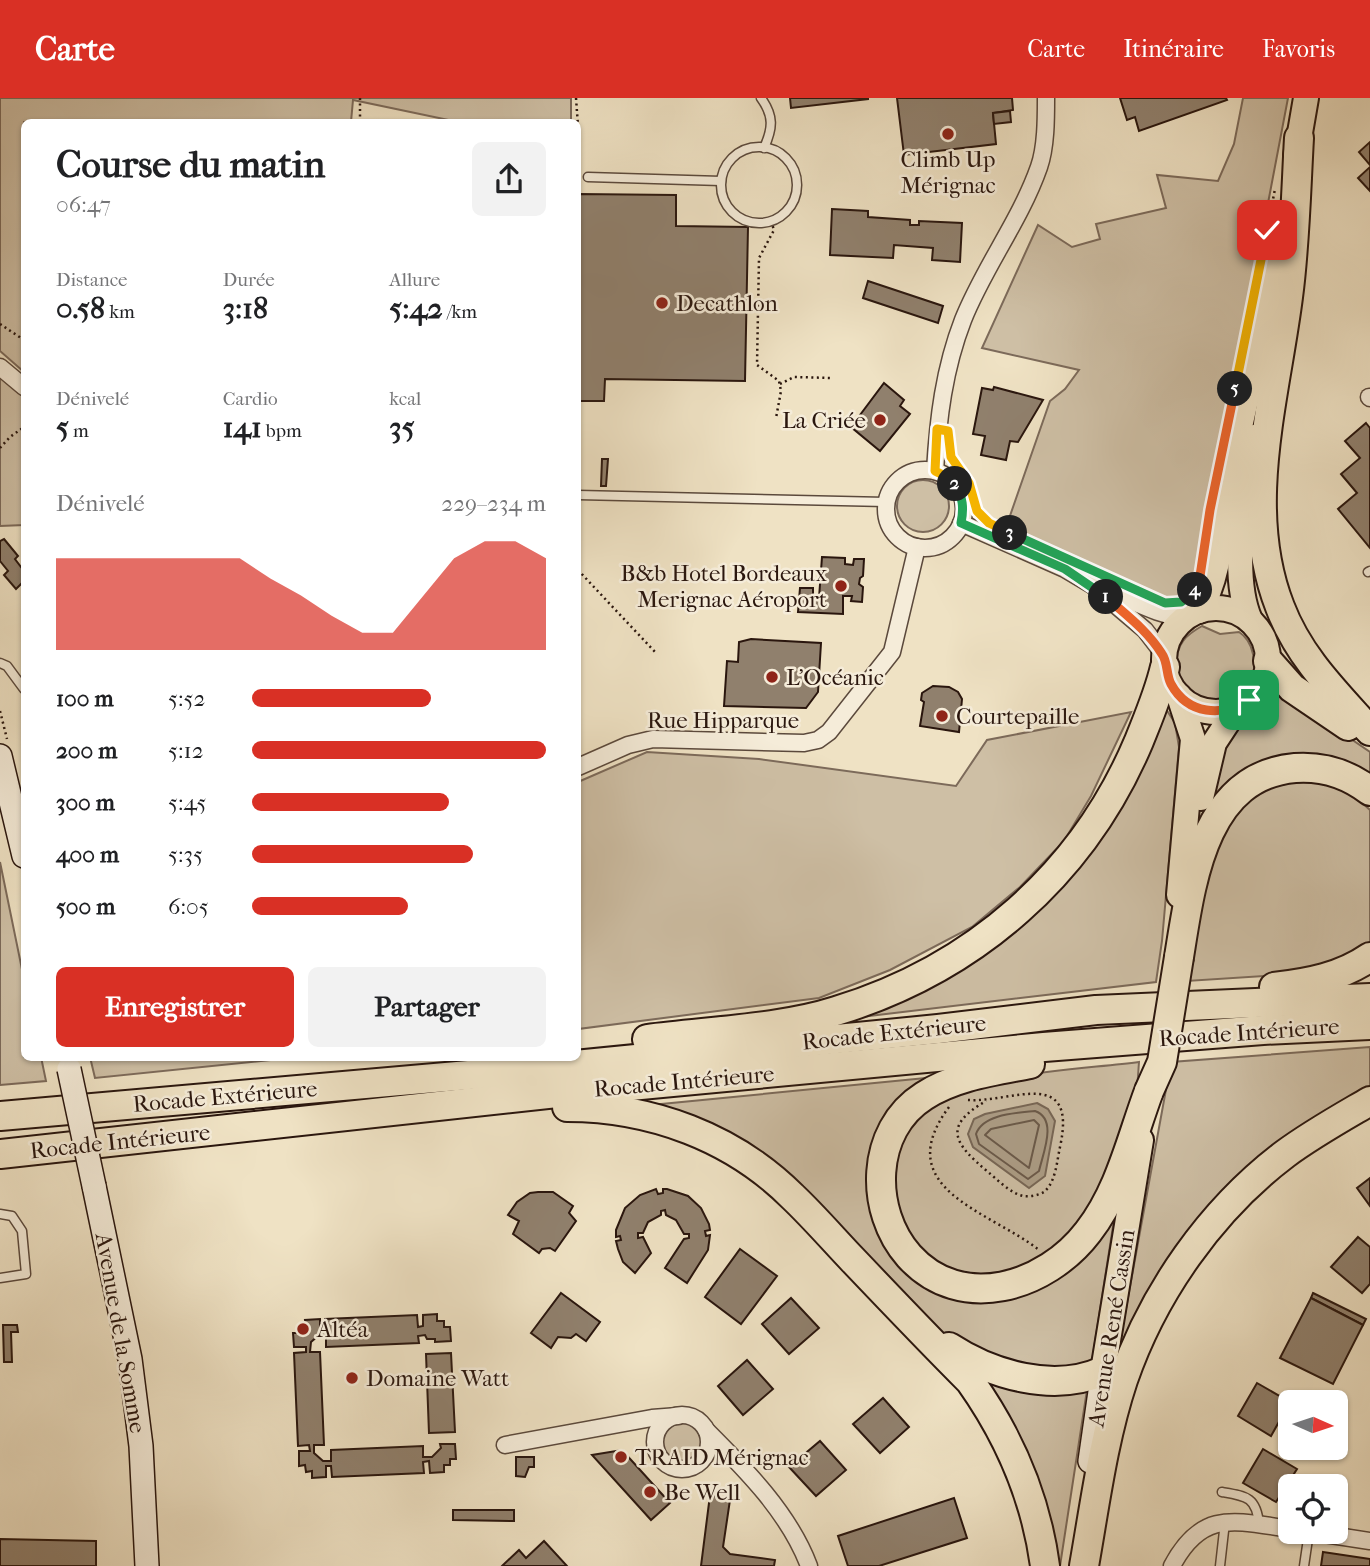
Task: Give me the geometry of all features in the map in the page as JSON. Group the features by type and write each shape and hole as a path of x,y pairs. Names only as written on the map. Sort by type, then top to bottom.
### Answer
{"highway":[{"path":"1299,138 1290,285 1262,476 1262,536 1272,586 1295,639 1327,686 1370,731"},
{"path":"581,1048 834,1012 896,988 992,933 1053,878 1101,816 1160,692 1165,661"},
{"path":"1268,661 1292,688 1370,742"},
{"path":"1263,1030 988,1072 944,1085 922,1097 903,1114 887,1143 880,1175 885,1211 892,1231 908,1255 941,1280 977,1289 1001,1288 1022,1282 1055,1264 1088,1233 1108,1202 1162,1062 1175,957 1206,841 1217,815 1230,797 1261,776 1281,770 1320,768 1339,772 1370,791"},
{"path":"1096,1010 1328,978 1355,968 1370,957"},
{"name":"Rocade Extérieure","path":"0,1116 503,1072 938,1029 1096,1010 1370,998"},
{"name":"Rocade Intérieure","path":"0,1154 531,1095 1044,1047 1370,1024"},
{"path":"503,1072 526,1061"},
{"path":"531,1095 565,1107 625,1110 664,1120 717,1143 745,1159 817,1212 950,1348 979,1365 1040,1380 1080,1379 1103,1371"},
{"path":"1084,1566 1108,1434 1120,1390 1142,1332 1165,1290 1189,1253 1245,1189 1284,1155 1370,1101"},
{"path":"794,1197 970,1381 993,1414 1027,1490 1045,1566"}],"main road":[{"path":"1179,696 1192,706 1206,711 1222,712 1237,708 1249,700 1266,675 1268,661 1263,639 1250,620 1241,592 1242,540 1272,294 1306,98"},
{"path":"1175,957 1193,739 1179,696 1170,682 1165,661 1172,634 1193,614 1211,589 1230,472 1272,294"},
{"path":"1193,614 1226,609 1250,620"},
{"path":"1183,870 1214,743 1237,708"},
{"path":"0,756 21,844"},
{"name":"Avenue de la Somme","path":"68,1063 130,1359 142,1457 147,1566"},
{"name":"Avenue René Cassin","path":"1074,1566 1149,1091"}],"street":[{"path":"935,471 940,403 949,362 974,296 1012,229 1040,165 1046,98"},
{"path":"0,367 21,384"},
{"path":"935,471 956,486 962,498 961,523 943,543 916,547 905,543 889,525 886,502 891,490 910,473 935,471"},
{"path":"961,523 1065,569 1092,585 1145,630 1165,661"},
{"name":"Rue Hipparque","path":"581,766 628,745 653,739 804,743 824,737 892,652 916,547"},
{"path":"1092,585 1172,617 1193,614"},
{"path":"678,1416 663,1424 656,1441 660,1458 666,1464 683,1469 699,1463 709,1448 707,1431"},
{"path":"505,1445 652,1418 695,1418 785,1519 800,1543 809,1566"},
{"path":"1172,1566 1189,1538 1207,1526 1225,1522 1278,1527"},
{"path":"1348,1538 1370,1541"}],"lane":[{"path":"761,98 770,111 772,129 764,148"},
{"path":"764,148 776,151 786,159 797,181 791,206 771,221 759,223 736,215 722,194 721,181 724,170 740,152 764,148"},
{"path":"588,177 721,181"},
{"path":"581,495 886,502"},
{"path":"0,663 7,666 21,686"},
{"path":"0,1214 12,1216 22,1231 26,1274 0,1278"},
{"path":"1222,1492 1244,1496 1253,1502 1258,1511 1259,1525"},
{"path":"1220,1566 1225,1522"},
{"path":"1304,1566 1306,1544"}],"path":[{"path":"360,98 360,119"},
{"path":"576,98 578,119"},
{"path":"1267,230 1274,190"},
{"path":"771,221 774,230 759,258 757,365 779,381 781,391 776,418"},
{"path":"0,324 21,338"},
{"path":"780,384 794,377 832,378"},
{"path":"0,448 21,429"},
{"path":"951,457 969,483 977,511 983,517"},
{"path":"581,573 656,653"},
{"path":"965,1099 985,1101 1016,1093 1037,1092 1051,1096 1060,1106 1064,1120 1063,1136 1053,1180 1044,1191 1033,1196 1022,1196 1010,1190 965,1153 958,1140 959,1123 965,1113 985,1101"},
{"path":"957,1103 949,1107 938,1122 932,1140 930,1162 935,1178 979,1215 1027,1240 1055,1264"}],"shaded area":[{"path":"0,98 571,98 571,119 444,119 353,100 351,119 21,119 21,369 0,351"},
{"path":"1243,98 1288,98 1193,597 1181,605 1167,605 1004,533 1050,401 1065,389 1079,370 982,348 1038,225 1072,247 1100,239 1096,224 1166,208 1157,175 1218,181 1234,144"},
{"path":"0,376 21,394 21,525 0,526"},
{"path":"923,480 942,487 949,506 942,525 923,532 904,525 897,506 904,487"},
{"path":"1202,626 1220,634 1239,632 1250,644 1253,654 1254,671 1247,685 1222,700 1207,700 1193,694 1182,682 1177,664 1180,646 1191,633"},
{"path":"1276,688 1370,752 1370,781 1329,760 1209,808 1228,736 1236,725 1266,706"},
{"path":"1164,706 1175,723 1179,747 1156,982 844,1019 1022,921"},
{"path":"1131,712 1091,796 1064,841 1020,887 972,927 890,970 819,998 581,1029 581,781 647,752 759,759 956,786 987,740"},
{"path":"1307,781 1341,790 1370,810 1370,942 1341,963 1310,973 1187,981 1210,861 1229,819 1242,804 1265,790"},
{"path":"0,862 21,964 21,1061 42,1061 46,1081 0,1085"},
{"path":"1370,1047 1370,1091 1236,1185 1113,1380 1171,1062"},
{"path":"91,1061 260,1061 95,1078"},
{"path":"1139,1062 1134,1104 1091,1209 1074,1234 1053,1254 1028,1269 1013,1274 984,1279 970,1278 940,1267 914,1243 898,1211 893,1176 904,1136 928,1106 949,1095 1001,1079"},
{"path":"936,1077 909,1094 877,1224 983,1299 1116,1207 1092,1361 1073,1372 1013,1366 945,1335 808,1200 641,1106"},
{"path":"974,1374 1087,1390 1060,1566 1051,1566"},
{"path":"682,1423 695,1429 701,1442 695,1455 682,1461 669,1455 663,1442 669,1429"}],"water":[{"path":"1037,1103 1048,1109 1055,1121 1045,1176 1029,1188 973,1147 968,1134 974,1119 985,1114"}],"building":[{"path":"790,98 868,98 868,99 791,108"},
{"name":"Climb Up Mérignac","path":"897,98 1012,98 1013,110 993,113 996,144 904,155"},
{"path":"1120,98 1227,100 1139,131 1135,117 1127,120"},
{"path":"1010,111 1011,122 994,124 993,113"},
{"path":"1370,142 1370,165 1359,152"},
{"path":"1370,167 1370,191 1358,178"},
{"name":"Decathlon","path":"581,194 676,195 676,226 748,227 745,381 605,379 604,401 581,401"},
{"path":"832,209 868,211 868,217 910,220 910,225 919,225 919,221 962,223 960,262 932,260 933,248 894,245 893,258 830,255"},
{"path":"868,281 943,306 938,323 863,298"},
{"name":"La Criée","path":"884,383 904,400 900,406 910,414 880,451 851,427"},
{"path":"994,387 1043,400 1018,442 1010,441 1006,460 981,455 985,436 973,434 982,388 993,390"},
{"path":"1366,423 1370,428 1370,548 1338,509 1357,493 1341,474 1360,458 1345,441"},
{"path":"602,459 608,459 606,486 601,486"},
{"path":"4,539 18,556 15,559 21,567 21,584 16,589 4,575 8,571 0,561 0,541"},
{"name":"B&b Hotel Bordeaux Merignac Aéroport","path":"822,557 845,558 845,564 853,565 854,559 864,559 863,576 859,584 863,587 862,602 851,601 852,596 843,596 843,614 798,612 800,588 813,588 813,598 819,598"},
{"name":"L’Océanic","path":"751,639 821,643 818,692 806,708 724,706 727,661 738,662 739,642"},
{"name":"Courtepaille","path":"933,686 949,687 958,692 962,699 959,732 920,726 924,702 921,700 922,693"},
{"path":"1370,1178 1370,1206 1357,1188"},
{"path":"656,1189 658,1194 667,1189 688,1196 701,1208 709,1224 710,1230 705,1231 706,1236 710,1235 708,1250 687,1283 665,1268 684,1239 689,1238 689,1234 684,1234 676,1220 666,1215 665,1210 648,1222 643,1233 638,1233 638,1238 643,1237 651,1253 635,1273 623,1262 618,1249 616,1241 621,1240 620,1236 616,1237 616,1230 625,1208 640,1195"},
{"path":"553,1192 573,1206 569,1213 576,1221 555,1251 550,1248 542,1249 539,1253 513,1234 519,1221 508,1215 517,1202 530,1193"},
{"path":"1358,1237 1370,1247 1370,1284 1362,1293 1331,1267"},
{"path":"740,1249 777,1276 741,1324 705,1297"},
{"path":"561,1293 600,1322 586,1341 576,1334 571,1338 558,1337 551,1348 531,1333"},
{"path":"1313,1293 1366,1319 1363,1325 1311,1298"},
{"path":"791,1298 819,1328 789,1354 762,1324"},
{"path":"1311,1298 1363,1325 1333,1384 1280,1358"},
{"path":"437,1314 437,1321 444,1321 444,1327 450,1327 451,1341 435,1342 435,1339 427,1339 425,1335 418,1336 419,1343 326,1347 326,1335 318,1336 311,1342 310,1352 320,1352 324,1445 314,1445 314,1453 323,1461 331,1461 331,1450 423,1446 423,1457 432,1457 441,1448 440,1444 455,1444 456,1459 450,1459 450,1465 444,1465 444,1472 430,1473 429,1461 423,1462 424,1473 332,1477 331,1466 326,1466 326,1477 312,1478 312,1471 306,1472 305,1465 299,1466 299,1451 310,1451 309,1445 298,1446 294,1353 306,1352 306,1347 294,1347 293,1333 301,1333 300,1327 306,1326 305,1320 320,1319 320,1330 325,1330 325,1319 417,1315 418,1327 423,1326 423,1315"},
{"path":"3,1325 17,1325 18,1332 11,1332 12,1362 4,1362"},
{"path":"451,1353 455,1432 429,1433 426,1354"},
{"path":"747,1360 773,1389 743,1415 718,1386"},
{"path":"1257,1383 1278,1395 1278,1423 1271,1436 1238,1416"},
{"path":"883,1398 909,1427 880,1453 853,1424"},
{"path":"820,1441 846,1470 816,1496 789,1467"},
{"path":"1263,1449 1297,1469 1294,1474 1278,1474 1276,1502 1243,1483"},
{"path":"622,1450 670,1503 651,1520 592,1455"},
{"path":"516,1457 534,1457 534,1467 529,1467 525,1477 516,1476"},
{"path":"710,1495 730,1500 723,1547 730,1554 775,1560 774,1566 701,1566"},
{"path":"954,1498 967,1538 879,1566 848,1566 838,1536"},
{"path":"453,1510 514,1510 514,1521 453,1520"},
{"path":"0,1539 96,1541 96,1566 0,1566"},
{"path":"544,1541 567,1566 502,1566 519,1550 526,1558"},
{"path":"1323,1552 1370,1559 1370,1566 1321,1566"}],"place":[{"name":"Climb Up Mérignac","path":"948,134"},
{"name":"Decathlon","path":"662,303"},
{"name":"La Criée","path":"880,420"},
{"name":"B&b Hotel Bordeaux Merignac Aéroport","path":"841,586"},
{"name":"L’Océanic","path":"772,677"},
{"name":"Courtepaille","path":"942,716"},
{"name":"Altéa","path":"303,1329"},
{"name":"Domaine Watt","path":"352,1378"},
{"name":"TRAID Mérignac","path":"621,1457"},
{"name":"Be Well","path":"650,1492"}],"route":[{"path":"1249,700 1237,708 1222,712 1206,711 1192,706 1179,696 1170,682 1165,656 1145,630 1092,585 1065,569 961,523 962,498 956,486 935,471 937,429 948,431 951,457 969,483 977,511 989,523 1165,603 1181,602 1195,590 1200,576 1210,510 1267,230"}]}
